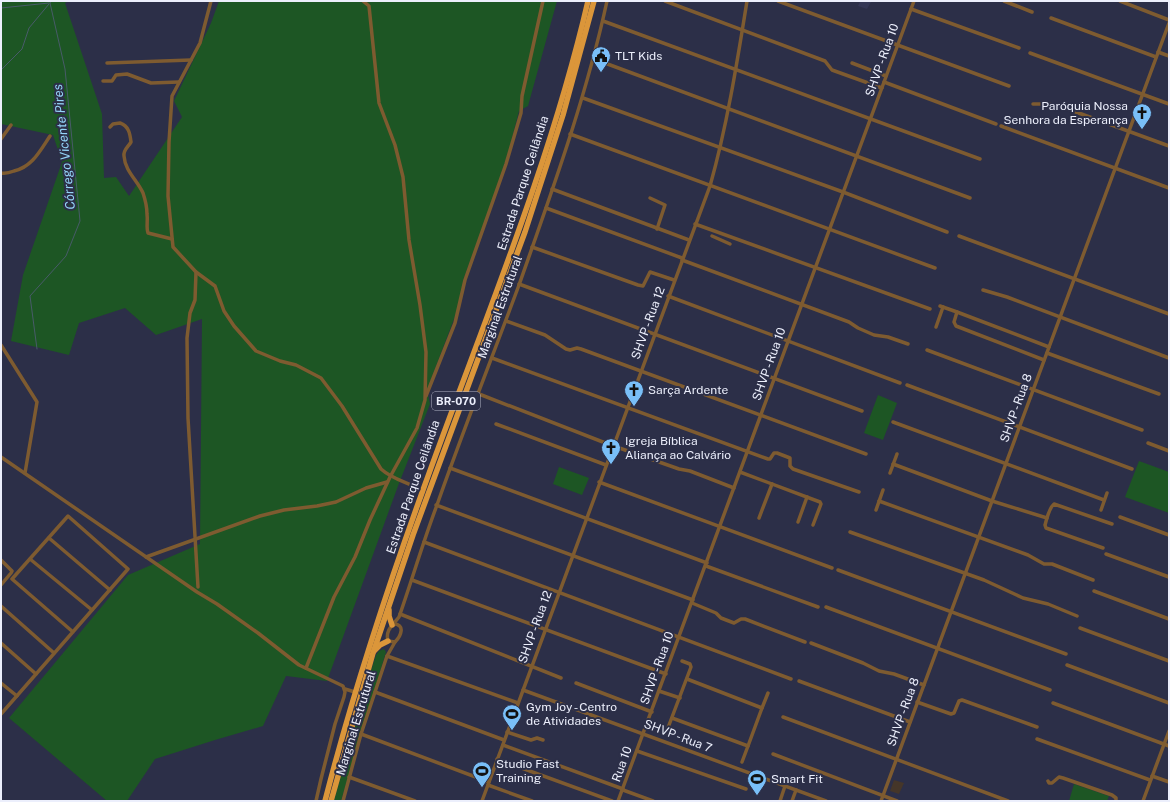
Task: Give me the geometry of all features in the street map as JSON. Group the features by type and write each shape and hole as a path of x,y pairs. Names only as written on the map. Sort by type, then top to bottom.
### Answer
{"highway":[{"name":"Estrada Parque Ceilândia","path":"325,801 355,692 422,491 519,230 553,130 588,1"},
{"name":"Estrada Parque Ceilândia","path":"331,801 389,605 413,535 525,232 563,115 594,1"},
{"path":"389,605 388,612 392,624"},
{"path":"375,651 388,641"}],"street":[{"path":"211,1 200,42 172,96 168,196 173,248 196,272 214,286 224,311 234,326 256,351 280,361 296,365 321,378 342,406 381,469 390,477 414,486 422,491"},
{"path":"363,1 369,6 379,103 395,145 403,176 409,240 426,352 425,400"},
{"path":"306,668 334,597 355,557 390,477 417,428 425,400 455,323 465,280 496,194 521,113 522,96 543,1"},
{"name":"Marginal Estrutural","path":"392,624 399,616 436,505 479,394 546,208 583,98 594,59 607,1"},
{"path":"665,1 825,61 832,70 882,88"},
{"name":"SHVP - Rua 12","path":"482,801 710,186 728,108 747,1"},
{"path":"778,1 1010,86"},
{"name":"SHVP - Rua 10","path":"644,733 914,1"},
{"path":"1004,1 1032,12"},
{"path":"1120,1 1169,21"},
{"path":"911,9 1019,48"},
{"path":"1050,18 1156,57"},
{"path":"603,21 980,159"},
{"name":"SHVP - Rua 8","path":"881,801 1169,21"},
{"path":"1158,52 1169,56"},
{"path":"1030,53 1143,93 1169,104"},
{"path":"594,59 970,198"},
{"path":"107,63 191,60"},
{"path":"852,63 886,76"},
{"path":"103,81 112,81 116,75 123,74 151,83 179,82"},
{"path":"884,82 996,124"},
{"path":"583,98 843,192 948,232"},
{"path":"1033,104 1050,104 1065,108 1169,146"},
{"path":"110,127 112,124 120,123 127,126 130,142 125,150 125,160 128,171 143,193 147,214 148,233 172,238"},
{"path":"1,139 11,124"},
{"path":"1001,126 1169,188"},
{"path":"570,134 935,268"},
{"path":"1,173 11,172 27,166 34,160 50,136"},
{"path":"552,189 689,240"},
{"path":"650,198 664,205 664,210 657,229"},
{"path":"546,208 849,322 874,335 888,337 908,344"},
{"path":"695,224 930,309"},
{"path":"712,236 729,243 730,237"},
{"path":"959,236 1169,314"},
{"path":"532,247 638,285 643,286 650,272 674,280"},
{"path":"196,272 195,300 190,313 187,338 188,418 198,587"},
{"path":"519,284 862,411"},
{"path":"982,290 1060,317 1169,358"},
{"path":"668,296 900,383"},
{"path":"936,327 941,306 1049,347"},
{"path":"957,312 954,322 956,326 1044,360"},
{"path":"506,321 545,335 566,349 570,350 579,348 866,454"},
{"path":"1,345 37,402 25,473"},
{"path":"927,350 1142,430"},
{"path":"1047,353 1159,394"},
{"path":"492,358 769,460 774,453 777,452 790,458 790,466 794,469 859,492"},
{"path":"907,385 1132,469"},
{"path":"479,394 613,445 679,469 690,471 734,488"},
{"path":"893,422 1104,500"},
{"path":"496,424 606,465"},
{"path":"1148,443 1169,451"},
{"path":"890,473 897,454"},
{"path":"1,457 208,600 217,604 271,642 295,662 343,686 344,689 355,692"},
{"path":"893,464 992,501 1047,518"},
{"path":"450,468 818,607"},
{"path":"740,472 819,501 821,503 813,525"},
{"path":"146,557 195,539 284,510 336,502 366,488 388,482"},
{"path":"599,482 832,568"},
{"path":"759,518 772,484"},
{"path":"876,510 883,490"},
{"path":"1101,510 1107,493"},
{"path":"798,522 808,497"},
{"path":"879,501 1028,555 1044,564 1052,564 1093,580"},
{"path":"1103,548 1046,528 1045,525 1051,507 1054,504 1112,524"},
{"path":"436,505 692,601 713,611 721,618 734,623 745,619 805,642"},
{"path":"1,714 54,653 73,632 110,590 128,569 68,516 12,579 73,632"},
{"path":"1120,517 1169,535"},
{"path":"850,532 966,574 1023,598 1043,603 1077,616"},
{"path":"49,538 110,590"},
{"path":"424,542 792,679"},
{"path":"1106,554 1169,577"},
{"path":"30,559 92,610"},
{"path":"1,560 12,571 1,585"},
{"path":"838,570 1066,654"},
{"path":"412,580 666,674"},
{"path":"1094,591 1169,619"},
{"path":"1,606 54,653"},
{"path":"826,607 1050,690"},
{"path":"388,612 391,616 399,616 561,678"},
{"name":"Marginal Estrutural","path":"399,616 400,626"},
{"path":"392,624 400,626 400,636 395,642 388,641 387,634 392,624"},
{"path":"1080,628 1169,661"},
{"name":"Marginal Estrutural","path":"343,801 361,734 387,656 388,641"},
{"name":"Marginal Estrutural","path":"388,651 395,642"},
{"path":"1,643 36,674"},
{"path":"811,643 879,670 924,685"},
{"path":"375,651 384,647 388,651"},
{"path":"387,656 518,703"},
{"path":"666,733 691,666 682,661"},
{"path":"1067,665 1169,703"},
{"path":"687,679 762,708"},
{"path":"799,681 910,722"},
{"path":"1,683 17,696"},
{"path":"576,683 652,712"},
{"path":"316,801 335,724 345,692 344,689"},
{"name":"SHVP - Rua 7","path":"523,690 644,733 826,801"},
{"path":"659,691 680,698"},
{"path":"375,692 504,740"},
{"path":"742,762 768,693"},
{"path":"917,702 951,714 954,713 959,701 962,700 1037,727"},
{"path":"1053,703 1169,746"},
{"path":"783,717 1008,801"},
{"path":"672,718 748,746"},
{"path":"1143,801 1169,731"},
{"path":"507,732 531,740 537,738 543,740"},
{"name":"Rua 10","path":"618,801 644,733"},
{"path":"361,734 532,801"},
{"path":"1038,739 1151,778 1169,782"},
{"path":"502,745 653,801"},
{"path":"637,751 746,789"},
{"path":"773,754 896,801"},
{"path":"497,759 612,801"},
{"path":"349,777 414,801"},
{"path":"1048,781 1049,783 1052,783 1058,777 1063,778 1112,795 1116,798 1116,801"},
{"path":"780,801 785,786"},
{"path":"792,801 796,790"}],"shaded area":[{"path":"859,1 871,2 867,9 858,6"},
{"path":"894,780 904,783 899,794 890,791"}],"green space":[{"path":"1,1 69,1 65,3 102,114 104,178 116,177 129,196 182,117 174,101 211,23 219,1 557,1 528,106 519,111 509,150 494,196 464,278 457,311 427,390 430,404 398,486 327,681 286,676 263,726 155,759 127,801 107,801 9,718 128,575 200,544 202,319 156,335 125,308 79,323 69,355 11,341 23,275 62,162 53,135 1,124"},
{"path":"878,395 897,403 883,440 864,433"},
{"path":"1139,461 1169,472 1169,513 1125,497"},
{"path":"559,467 589,478 582,495 553,484"},
{"path":"384,649 386,652 341,801 334,801 360,705 376,655 379,651"},
{"path":"1074,784 1109,796 1107,801 1069,801"}],"waterway":[{"name":"Córrego Vicente Pires","path":"37,349 30,296 66,256 80,221 65,69 50,3 51,1"},
{"path":"1,8 49,3"},
{"path":"1,70 22,49 29,28 49,4"}],"place":[{"name":"TLT Kids","path":"601,73"},
{"name":"Paróquia Nossa Senhora da Esperança","path":"1142,130"},
{"name":"Sarça Ardente","path":"634,407"},
{"name":"Igreja Bíblica Aliança ao Calvário","path":"611,465"},
{"name":"Gym Joy - Centro de Atividades","path":"512,731"},
{"name":"Studio Fast Training","path":"482,788"},
{"name":"Smart Fit","path":"757,796"}]}
